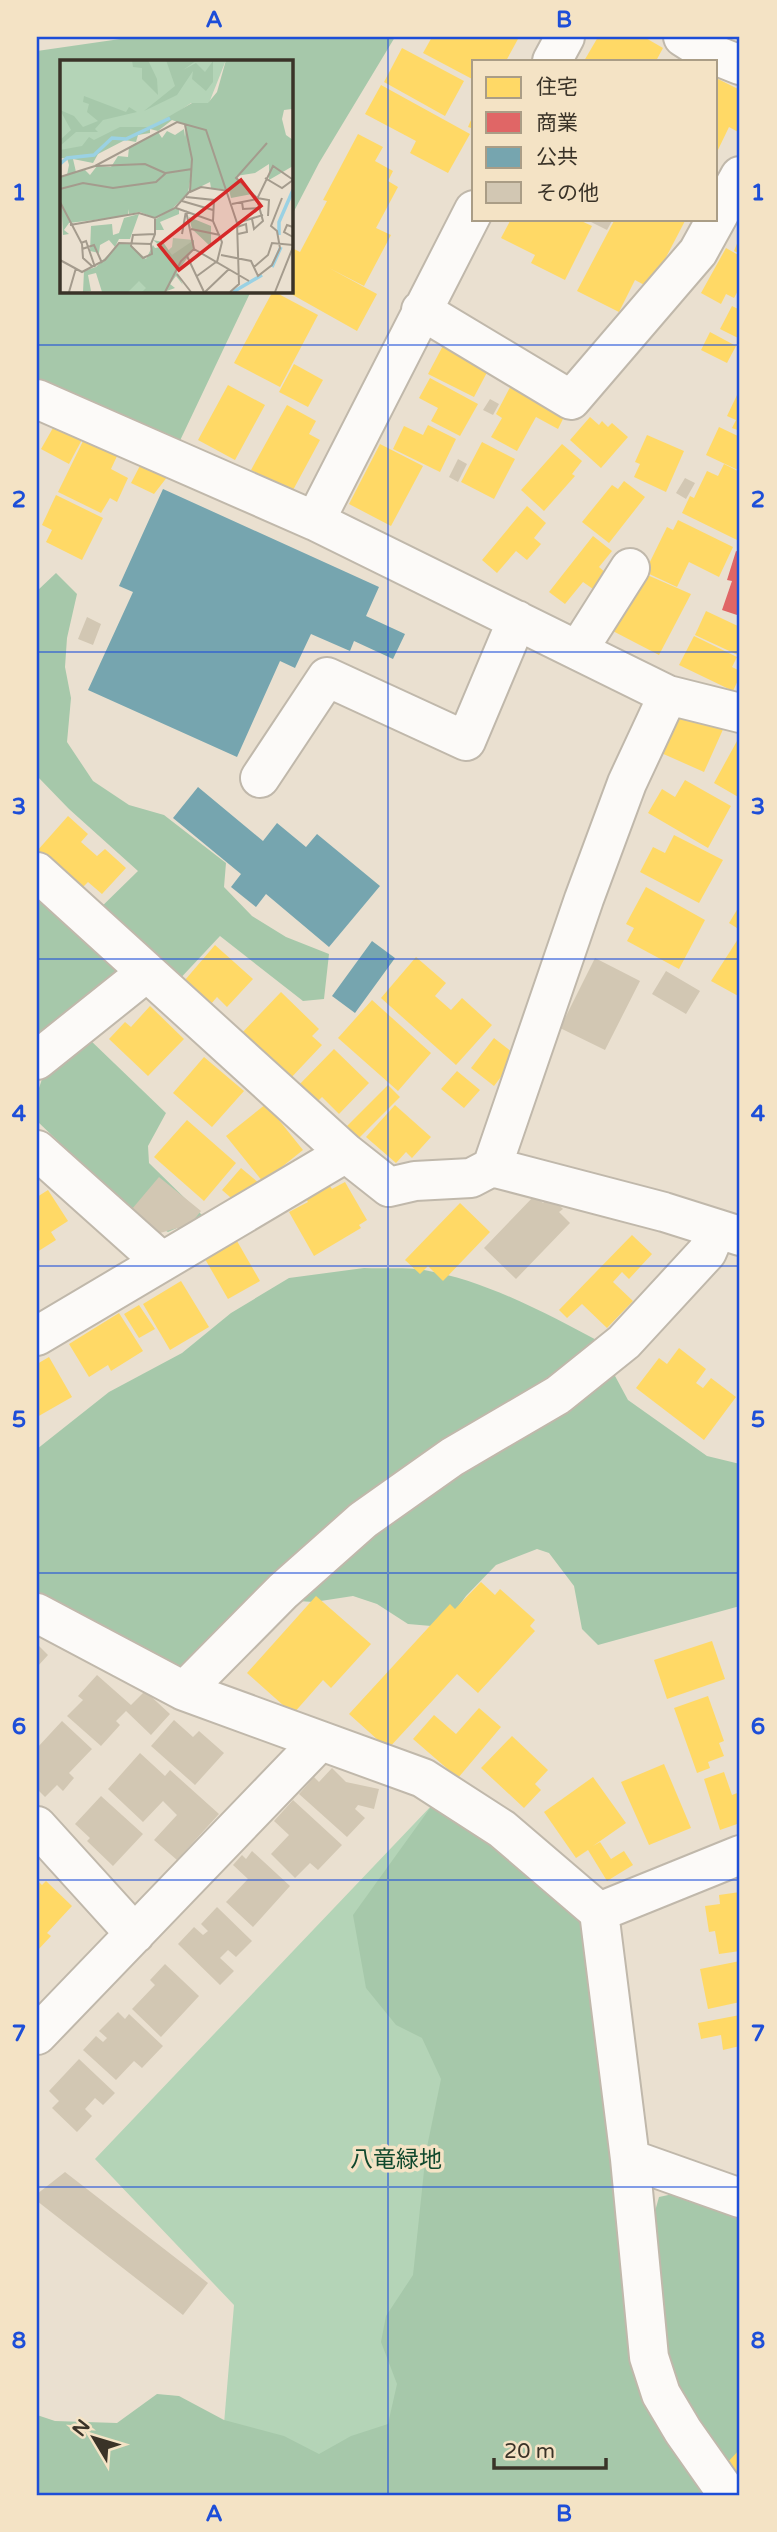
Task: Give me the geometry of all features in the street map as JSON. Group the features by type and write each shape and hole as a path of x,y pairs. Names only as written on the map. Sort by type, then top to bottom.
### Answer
{"street":[{"path":"553,60 565,37"},
{"path":"683,37 705,51 740,65"},
{"path":"718,216 740,176"},
{"path":"315,521 472,214"},
{"path":"421,310 571,400 698,252 716,220"},
{"path":"37,399 315,521 668,695 740,713"},
{"path":"578,650 631,568"},
{"path":"260,778 327,677 466,741 517,620"},
{"path":"492,1167 627,783 668,695"},
{"path":"37,872 346,1153 389,1187 415,1181 471,1178 492,1167 664,1212 729,1233"},
{"path":"37,1060 147,972"},
{"path":"37,1150 162,1262"},
{"path":"37,1336 346,1153"},
{"path":"184,1691 283,1591 363,1521 452,1457 558,1395 624,1342 707,1252 729,1233"},
{"path":"37,1613 184,1691 423,1778 502,1829 599,1912 630,2159 649,2357 667,2403 683,2431 728,2495"},
{"path":"37,2035 320,1741"},
{"path":"37,1826 135,1934"},
{"path":"599,1912 740,1855"},
{"path":"630,2159 740,2198"}],"green space":[{"path":"134,37 395,37 319,163 292,215 292,60 60,60 60,292 251,292 176,449 37,390 37,51"},
{"path":"56,573 77,594 67,638 65,667 71,698 67,742 93,781 129,805 164,815 226,863 224,887 252,916 286,937 329,954 324,999 303,1001 220,936 175,984 93,915 138,871 69,809 37,776 37,591"},
{"path":"37,890 126,976 37,1041"},
{"path":"88,1038 166,1113 148,1146 149,1163 203,1216 168,1232 133,1213 37,1121 37,1094 42,1079"},
{"path":"364,1268 424,1270 471,1282 517,1300 604,1344 185,1673 37,1604 37,1449 109,1392 182,1353 231,1313 289,1278"},
{"path":"608,1363 628,1400 707,1456 740,1464 740,1606 598,1645 582,1629 574,1586 549,1553 537,1549 496,1565 466,1596 443,1627 408,1624 377,1604 353,1596 314,1602 281,1600"},
{"name":"八竜緑地","path":"433,1804 617,2166 626,2333 649,2405 218,2495 234,2305 95,2159"},
{"path":"433,1804 466,1818 589,1925 617,2166 626,2333 649,2405 709,2495 37,2495 37,2415 55,2421 117,2423 157,2394 179,2396 224,2420 284,2436 319,2454 351,2436 388,2424 397,2384 381,2342 386,2316 413,2275 426,2152 441,2079 422,2038 396,2025 366,1988 353,1915"},
{"path":"687,2191 740,2213 740,2454 730,2466 678,2392 666,2366 650,2229 659,2197"}],"building: 住宅":[{"path":"432,37 518,39 507,60 472,60 472,79 423,53"},
{"path":"598,37 644,37 663,48 657,60 585,60"},
{"path":"402,48 464,81 445,116 384,82"},
{"path":"718,79 740,90 740,133 729,127 718,150"},
{"path":"381,85 470,134 448,173 410,153 416,141 365,114"},
{"path":"358,134 383,147 375,161 393,171 388,181 398,187 376,228 391,235 364,286 329,268 377,294 357,331 288,292 292,292 292,248 300,252 327,201 323,200"},
{"path":"510,220 579,220 592,226 565,280 531,263 535,255 501,238"},
{"path":"614,220 685,220 650,288 635,280 619,312 577,291"},
{"path":"740,236 740,254 734,251"},
{"path":"726,248 740,256 740,287 734,298 726,294 721,304 701,293"},
{"path":"272,292 318,315 280,387 234,363"},
{"path":"732,306 740,310 740,339 720,329"},
{"path":"710,332 736,346 727,363 701,350"},
{"path":"446,340 492,363 474,397 428,374"},
{"path":"294,364 323,380 308,407 279,392"},
{"path":"517,374 571,403 558,429 536,417 517,451 491,437 502,418 496,414"},
{"path":"430,378 478,404 460,436 431,421 438,408 419,398"},
{"path":"228,385 265,405 235,460 198,440"},
{"path":"737,395 740,397 740,431 732,428 736,420 727,416"},
{"path":"287,405 316,421 309,434 320,440 292,492 251,470"},
{"path":"590,417 599,425 602,421 608,427 612,423 628,437 601,468 570,440"},
{"path":"58,419 85,434 69,464 41,449"},
{"path":"428,425 456,439 440,472 393,449 404,426 423,435"},
{"path":"719,427 740,437 740,471 706,455"},
{"path":"647,435 684,451 666,492 634,477 640,464 635,462"},
{"path":"85,437 118,454 111,469 128,478 117,502 110,498 101,513 58,492"},
{"path":"482,442 515,459 494,499 461,482"},
{"path":"380,444 423,466 391,526 349,504"},
{"path":"562,444 582,461 572,474 575,476 544,511 521,490"},
{"path":"144,458 171,472 154,494 131,483"},
{"path":"724,464 740,472 740,533 737,540 682,513 690,496 694,498 707,471 718,476"},
{"path":"624,481 645,497 609,543 582,522 612,485 618,489"},
{"path":"56,495 103,518 82,560 46,542 52,530 42,525"},
{"path":"527,506 546,523 534,538 541,544 527,560 516,551 497,573 482,560"},
{"path":"678,520 733,547 719,577 689,562 677,587 645,572 667,527 673,530"},
{"path":"593,536 612,551 599,567 606,573 593,589 583,582 565,604 549,592"},
{"path":"645,574 691,594 659,655 609,629"},
{"path":"706,611 740,627 740,656 695,635"},
{"path":"694,636 737,657 732,667 740,671 740,676 733,691 679,665"},
{"path":"681,705 725,725 704,772 659,752"},
{"path":"737,741 740,742 740,798 714,783"},
{"path":"685,780 731,806 708,848 648,813 662,789 675,797"},
{"path":"68,816 88,834 81,842 97,856 105,849 126,868 102,894 88,882 83,887 73,878 64,888 37,863 37,851"},
{"path":"674,835 723,860 699,903 640,872 653,847 665,853"},
{"path":"646,887 705,920 679,969 627,941 634,928 626,924"},
{"path":"740,905 740,930 729,923"},
{"path":"738,939 740,940 740,997 711,981"},
{"path":"215,945 253,979 227,1007 217,997 211,1004 185,980"},
{"path":"416,957 446,983 435,996 451,1010 462,998 492,1025 456,1065 381,998"},
{"path":"281,992 319,1029 312,1036 322,1045 288,1081 240,1035"},
{"path":"372,1000 431,1053 398,1091 338,1038"},
{"path":"150,1006 184,1039 148,1076 109,1039 125,1022 131,1027"},
{"path":"494,1038 517,1056 494,1086 471,1068"},
{"path":"334,1049 369,1083 339,1114 322,1097 314,1105 296,1088"},
{"path":"204,1057 244,1091 212,1127 173,1093"},
{"path":"457,1071 480,1090 464,1108 441,1089"},
{"path":"388,1085 400,1097 359,1138 347,1126"},
{"path":"266,1104 303,1150 263,1182 226,1136"},
{"path":"395,1105 431,1137 412,1158 406,1152 396,1163 366,1137"},
{"path":"187,1120 236,1163 204,1201 154,1157"},
{"path":"241,1168 266,1189 238,1204 222,1190"},
{"path":"345,1182 367,1220 359,1225 361,1228 314,1256 289,1212 308,1202 304,1196 328,1183 332,1189"},
{"path":"48,1190 68,1221 51,1232 56,1240 37,1252 37,1197"},
{"path":"460,1203 490,1232 443,1281 428,1266 420,1274 405,1260"},
{"path":"632,1235 652,1254 629,1279 622,1272 613,1282 633,1301 607,1328 582,1304 567,1318 559,1310"},
{"path":"237,1241 260,1281 228,1299 205,1259"},
{"path":"181,1281 209,1327 170,1350 143,1304"},
{"path":"139,1305 155,1329 139,1338 124,1314"},
{"path":"119,1313 143,1351 111,1371 108,1365 89,1377 69,1344"},
{"path":"679,1348 706,1369 696,1383 703,1388 711,1378 736,1397 704,1440 636,1388 659,1358 667,1364"},
{"path":"49,1357 72,1397 37,1417 37,1364"},
{"path":"481,1582 495,1595 500,1589 535,1620 530,1626 535,1631 478,1693 457,1674 388,1749 349,1714 450,1604 455,1609"},
{"path":"316,1596 371,1644 331,1688 323,1680 293,1714 247,1673"},
{"path":"712,1641 725,1679 667,1699 654,1660"},
{"path":"708,1696 724,1741 719,1743 724,1756 708,1762 710,1768 697,1773 674,1708"},
{"path":"479,1708 501,1727 458,1778 413,1739 434,1715 456,1734"},
{"path":"512,1736 548,1770 535,1784 541,1790 524,1808 481,1768"},
{"path":"664,1764 691,1828 649,1845 621,1782"},
{"path":"724,1772 732,1795 740,1792 740,1823 720,1830 704,1779"},
{"path":"593,1777 626,1823 593,1846 600,1842 611,1859 624,1851 633,1865 607,1881 588,1850 576,1858 544,1812"},
{"path":"37,1880 42,1885 46,1881 72,1906 47,1933 51,1936 37,1951"},
{"path":"740,1892 740,1951 719,1954 715,1931 709,1932 705,1906 720,1904 719,1895"},
{"path":"740,1961 740,2002 708,2009 700,1969"},
{"path":"740,2015 740,2046 723,2050 721,2035 701,2039 698,2023"},
{"path":"740,2449 740,2478 726,2464"}],"building: 商業":[{"path":"736,551 740,552 740,616 722,610 732,581 727,580"}],"building: 公共":[{"path":"163,489 379,587 366,616 405,634 393,659 354,641 350,651 311,634 295,668 280,661 237,757 88,690 133,592 119,586"},
{"path":"198,787 263,841 277,823 306,847 317,834 380,886 329,947 266,894 256,907 231,887 241,874 173,818"},
{"path":"372,941 395,958 355,1013 332,996"}],"building: その他":[{"path":"587,220 612,220 607,230"},
{"path":"490,399 499,404 493,415 483,410"},
{"path":"458,459 467,464 458,482 449,477"},
{"path":"685,478 695,483 686,499 676,493"},
{"path":"87,617 101,624 93,645 78,639"},
{"path":"595,958 640,981 605,1050 560,1028"},
{"path":"666,971 700,991 686,1014 652,994"},
{"path":"159,1177 201,1211 183,1233 177,1228 160,1233 132,1209"},
{"path":"535,1195 543,1203 550,1196 563,1209 559,1212 570,1223 516,1279 484,1248"},
{"path":"37,1644 48,1655 37,1667"},
{"path":"97,1675 131,1705 145,1691 170,1714 151,1735 126,1711 116,1721 120,1725 101,1746 67,1716 83,1700 78,1696"},
{"path":"174,1720 193,1737 199,1731 224,1753 195,1785 151,1746"},
{"path":"62,1721 92,1749 69,1773 74,1778 63,1791 57,1785 45,1797 37,1789 37,1748"},
{"path":"140,1753 165,1776 170,1770 219,1814 177,1860 154,1840 177,1815 163,1801 143,1822 108,1789"},
{"path":"332,1768 346,1782 379,1789 374,1809 358,1805 355,1809 365,1818 347,1837 299,1794 314,1777 319,1782"},
{"path":"101,1796 143,1834 113,1866 87,1841 90,1838 75,1824"},
{"path":"293,1800 342,1845 318,1870 310,1863 295,1878 271,1854 289,1835 274,1821"},
{"path":"252,1851 290,1886 253,1927 226,1902 248,1879 233,1865 242,1855 246,1859"},
{"path":"217,1907 252,1941 236,1957 228,1950 220,1958 234,1971 220,1985 178,1944 194,1927 203,1935 208,1931 201,1924"},
{"path":"165,1964 199,1996 161,2037 132,2009 155,1985 150,1980"},
{"path":"118,2012 125,2019 129,2014 163,2046 142,2068 134,2061 116,2080 83,2050 96,2036 103,2042 107,2038 99,2031"},
{"path":"79,2059 115,2093 103,2105 95,2098 85,2109 92,2116 77,2132 52,2108 59,2101 49,2091"},
{"path":"65,2172 208,2283 183,2315 37,2201 37,2194"}]}
